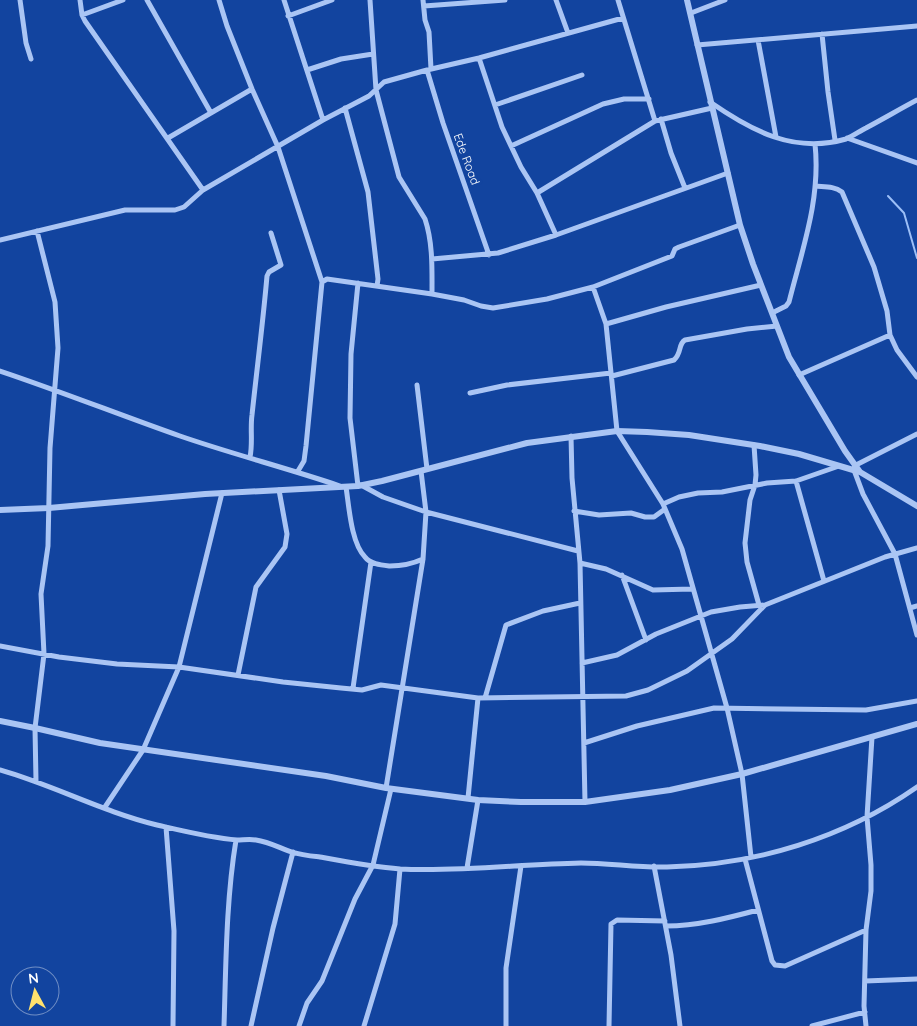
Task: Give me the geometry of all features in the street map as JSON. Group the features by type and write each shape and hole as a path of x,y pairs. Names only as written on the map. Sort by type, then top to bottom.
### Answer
{"street":[{"path":"20,0 26,43 32,59"},
{"path":"80,0 82,15 203,190"},
{"path":"82,15 122,0"},
{"path":"147,0 211,113"},
{"path":"220,0 227,26 278,147 322,282 306,446 304,461 298,471"},
{"path":"284,0 323,120"},
{"path":"288,16 332,0"},
{"path":"370,0 376,90 399,177 425,219 432,259 432,294"},
{"path":"424,3 505,0"},
{"path":"556,0 568,33"},
{"path":"618,0 649,99 685,188"},
{"path":"688,0 740,225 760,285 789,357 857,469 873,515 896,554 917,634"},
{"path":"691,13 725,0"},
{"name":"Ede Road","path":"424,3 425,20 429,32 429,69 443,124 489,255"},
{"path":"0,240 125,210 176,210 184,208 203,190 323,120 369,96 384,82 623,18"},
{"path":"697,45 917,26"},
{"path":"822,34 828,92 836,140"},
{"path":"758,40 776,137"},
{"path":"307,70 341,59 373,54"},
{"path":"479,58 502,127 521,167 537,193 556,235"},
{"path":"495,105 582,75"},
{"path":"168,138 252,89"},
{"path":"511,146 603,104 624,99 649,99"},
{"path":"537,193 658,120 711,105 754,130 796,144 815,144 846,138 917,100"},
{"path":"345,108 368,192 378,279 377,286"},
{"path":"846,138 917,164"},
{"path":"772,313 786,306 789,302 809,226 815,186 817,158 815,144"},
{"path":"432,259 498,254 728,173"},
{"path":"815,186 829,187 842,192 874,267 887,311 890,335 897,350 917,377"},
{"path":"322,282 327,279 432,294 492,308 593,287 672,256 674,249 678,247 740,225"},
{"path":"36,781 35,728 44,654 42,594 48,546 50,456 58,348 55,302 37,231"},
{"path":"250,457 252,447 251,417 267,276 269,272 281,265 271,233"},
{"path":"358,283 351,354 350,409 359,486"},
{"path":"606,324 666,307 760,285"},
{"path":"593,287 606,324 617,431 664,506 682,549 727,708 742,774 748,858 758,910 772,961 775,965 785,966 866,930"},
{"path":"470,393 507,385 612,374 674,360 678,356 681,344 685,340 777,326"},
{"path":"799,376 890,335"},
{"path":"0,371 181,436 298,471 344,487"},
{"path":"299,1026 307,1003 322,981 355,900 373,866 389,789 424,559 426,512 417,385"},
{"path":"0,510 49,508 222,493 359,486 528,443 617,431 689,435 799,454 857,469 917,506"},
{"path":"857,469 917,434"},
{"path":"571,436 574,511 580,563 585,802"},
{"path":"754,445 756,474 750,500 745,544 747,562 759,606"},
{"path":"574,511 599,515 631,513 645,517 654,517 664,506 689,495 796,481 840,466"},
{"path":"796,481 824,581"},
{"path":"359,486 383,498 426,512 578,551"},
{"path":"344,487 355,536 360,551 366,559 380,565 392,566 412,564 424,559"},
{"path":"238,675 256,587 285,547 287,534 279,490"},
{"path":"104,808 143,750 179,667 222,493"},
{"path":"582,664 616,655 711,612 765,605 896,554 917,548"},
{"path":"353,688 371,562"},
{"path":"580,563 606,568 653,590 692,589"},
{"path":"622,575 646,640"},
{"path":"485,698 506,625 543,611 580,603"},
{"path":"0,646 117,664 179,667 283,682 362,690 381,685 478,698 626,696 648,690 687,671 732,638 765,605"},
{"path":"910,608 917,606"},
{"path":"468,798 478,698"},
{"path":"584,742 714,708 866,710 917,701"},
{"path":"0,722 100,743 326,776 389,789 478,800 522,802 585,802 670,790 742,774 917,724"},
{"path":"866,1026 866,930 871,891 867,817 872,737"},
{"path":"0,770 36,781 104,808 166,827 236,840 261,841 293,852 355,864 400,868 467,868 609,863 666,867 723,863 779,852 824,838 867,817 917,787"},
{"path":"467,868 478,800"},
{"path":"166,827 174,931 173,1026"},
{"path":"224,1026 228,902 236,840"},
{"path":"251,1026 273,928 293,852"},
{"path":"506,1026 506,968 517,904 521,866"},
{"path":"654,866 676,988 680,1026"},
{"path":"364,1026 395,924 400,868"},
{"path":"608,1026 611,924 617,920 665,923 680,926 705,923 758,910"},
{"path":"865,982 917,979"},
{"path":"812,1026 865,1012"}],"waterway":[{"path":"888,196 904,213 917,258"}]}
